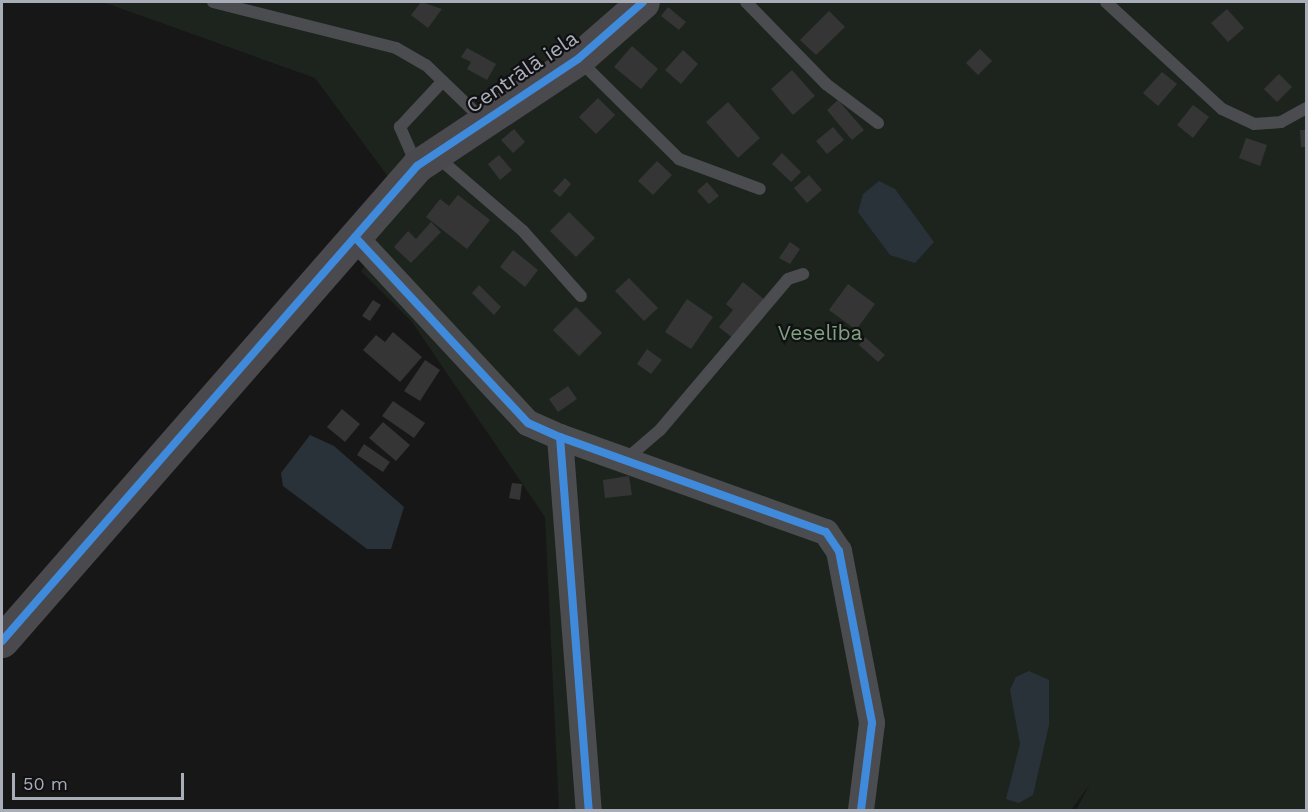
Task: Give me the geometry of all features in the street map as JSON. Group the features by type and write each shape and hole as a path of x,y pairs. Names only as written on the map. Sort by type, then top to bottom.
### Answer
{"street":[{"name":"Centrālā iela","path":"2,640 425,160 482,119 578,59 643,2"},
{"path":"355,237 528,423 624,461 813,523 839,551 872,723 861,810"},
{"path":"560,437 589,810"}],"lane":[{"path":"213,2 396,48 426,65 441,82 482,119"},
{"path":"746,2 826,84 878,123"},
{"path":"1106,2 1222,109 1254,124 1281,122 1306,108"},
{"path":"578,59 679,159 760,189"},
{"path":"441,82 400,127 425,160 523,231 581,296"},
{"path":"624,461 660,430 788,279 803,274"}],"green space":[{"name":"Veselība","path":"103,2 1306,2 1306,810 1076,810 1090,784 1071,810 559,810 545,517 412,322 361,271 370,260 355,237 401,194 315,78"}],"shaded area":[{"path":"879,181 895,189 934,242 915,263 890,255 858,212 863,194"},
{"path":"310,435 334,446 404,507 391,549 367,549 283,486 281,473"},
{"path":"1029,671 1049,680 1049,725 1033,795 1019,803 1006,799 1020,744 1010,690 1016,677"}],"building":[{"path":"421,2 442,9 428,28 411,15"},
{"path":"668,7 686,22 679,30 661,16"},
{"path":"1227,9 1244,28 1228,42 1211,23"},
{"path":"829,11 845,27 816,55 800,40"},
{"path":"632,46 658,69 641,89 614,67"},
{"path":"467,48 496,64 487,80 467,69 471,62 461,57"},
{"path":"980,49 992,61 978,75 966,63"},
{"path":"683,50 698,64 681,84 665,70"},
{"path":"792,70 815,96 793,115 771,89"},
{"path":"1162,72 1177,84 1158,106 1143,93"},
{"path":"1279,74 1292,87 1277,102 1264,89"},
{"path":"598,98 615,115 596,134 579,117"},
{"path":"838,100 864,130 852,140 827,110"},
{"path":"728,102 760,138 738,158 706,122"},
{"path":"1193,105 1209,117 1193,138 1177,125"},
{"path":"833,127 844,140 827,154 816,141"},
{"path":"514,129 525,142 513,153 501,140"},
{"path":"1300,130 1306,130 1306,147 1301,147"},
{"path":"1246,138 1267,145 1260,166 1239,158"},
{"path":"782,153 801,172 791,182 772,164"},
{"path":"499,155 512,170 500,180 488,164"},
{"path":"657,161 672,175 653,195 638,181"},
{"path":"809,175 822,190 807,203 794,188"},
{"path":"565,178 571,184 560,197 553,191"},
{"path":"707,182 719,196 709,204 697,191"},
{"path":"458,195 490,220 467,249 426,217 440,199 449,206"},
{"path":"569,212 595,238 576,257 550,231"},
{"path":"431,222 441,232 411,263 394,247 408,231 416,239"},
{"path":"790,242 800,249 790,264 779,258"},
{"path":"513,250 538,270 525,287 500,267"},
{"path":"629,278 658,308 644,321 615,291"},
{"path":"743,282 765,300 734,339 719,327 733,310 726,304"},
{"path":"848,284 875,304 856,330 829,310"},
{"path":"479,285 501,307 494,315 472,293"},
{"path":"687,299 713,317 691,349 665,332"},
{"path":"373,300 381,305 370,321 362,316"},
{"path":"576,307 602,333 579,356 553,330"},
{"path":"393,332 422,357 400,382 363,350 376,335 385,342"},
{"path":"865,337 885,355 878,362 859,345"},
{"path":"647,349 662,360 651,374 637,364"},
{"path":"425,360 440,370 420,401 404,391"},
{"path":"568,386 577,399 558,412 549,399"},
{"path":"393,401 425,423 414,438 382,416"},
{"path":"342,409 360,424 345,442 327,427"},
{"path":"383,422 410,445 396,461 369,438"},
{"path":"364,444 390,462 383,472 357,455"},
{"path":"629,476 632,495 605,498 603,480"},
{"path":"512,483 522,484 520,500 509,498"}],"cycle path":[{"path":"2,641 417,166 578,59 643,2"},
{"path":"355,237 528,423 560,437 589,810"},
{"path":"560,437 826,532 839,551 872,723 861,810"}]}
